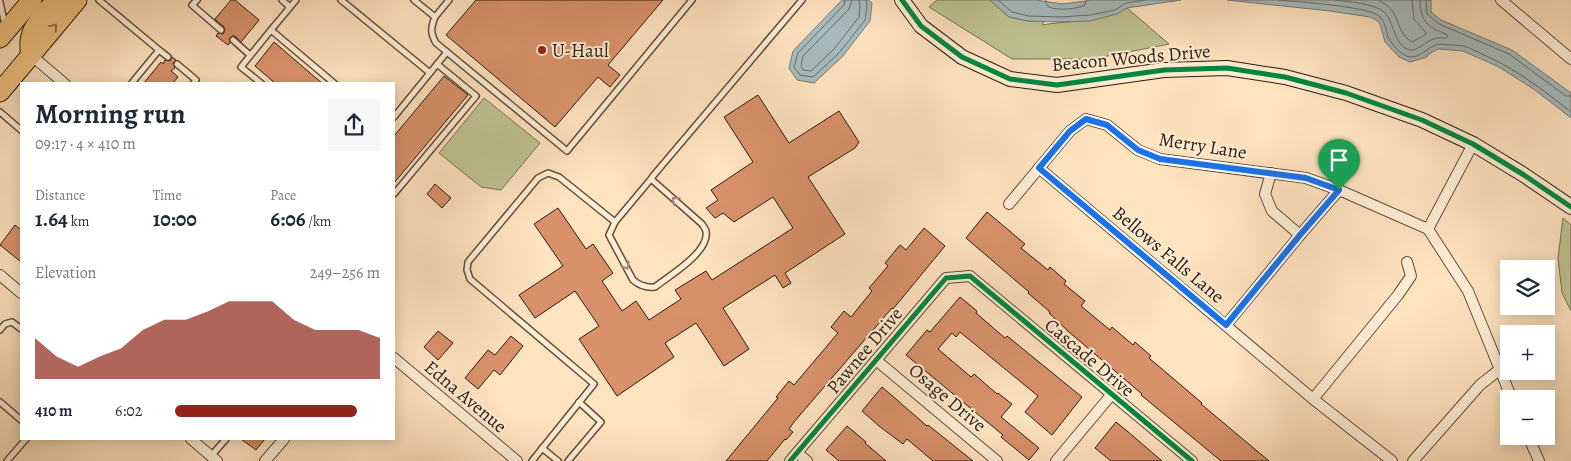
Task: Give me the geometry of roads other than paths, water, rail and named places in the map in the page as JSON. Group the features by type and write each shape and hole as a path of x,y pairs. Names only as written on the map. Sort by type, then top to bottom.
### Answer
{"highway":[{"path":"2,32 32,0"},
{"path":"31,55 29,46 32,31 56,0"},
{"path":"0,92 77,0"}],"street":[{"name":"Beacon Woods Drive","path":"902,0 920,26 962,58 1010,79 1057,85 1164,70 1227,68 1285,77 1346,93 1422,120 1473,144 1524,175 1571,207"},
{"path":"1501,0 1571,59"},
{"path":"31,55 63,82"},
{"name":"Merry Lane","path":"1009,204 1070,131 1086,119 1107,125 1138,150 1160,159 1306,178 1339,190 1428,229"},
{"path":"1473,144 1428,229 1468,291 1508,390"},
{"name":"Bellows Falls Lane","path":"1039,168 1313,398 1392,461"},
{"path":"1271,173 1265,194 1272,211 1300,235"},
{"path":"1226,325 1339,190"},
{"path":"1313,398 1398,295 1411,276 1407,262"},
{"path":"0,275 20,292"},
{"name":"Pawnee Drive","path":"790,461 946,278 970,276"},
{"name":"Cascade Drive","path":"970,276 1192,461"},
{"name":"Edna Avenue","path":"395,359 517,461"},
{"name":"Osage Drive","path":"876,360 997,461"},
{"path":"1413,461 1480,385 1499,370"},
{"path":"1056,461 1112,394"},
{"path":"192,440 214,458"},
{"path":"265,461 283,440"},
{"path":"1532,445 1539,461"},
{"path":"797,452 807,461"}],"lane":[{"path":"99,0 168,57"},
{"path":"196,0 192,6 221,30"},
{"path":"282,0 290,7"},
{"path":"260,82 241,67 296,0"},
{"path":"341,0 430,73"},
{"path":"414,0 435,17"},
{"path":"449,0 435,17 431,28 432,36 436,43 567,151 692,0"},
{"path":"651,179 702,224 706,231 701,248 694,257 655,286 644,287 633,280 609,235 615,222 651,179 802,0"},
{"path":"0,2 2,32"},
{"path":"271,30 333,82"},
{"path":"233,40 250,55"},
{"path":"133,82 159,50"},
{"path":"395,116 447,52"},
{"path":"177,64 196,80 194,82"},
{"path":"395,193 476,96 437,64"},
{"path":"0,112 20,129"},
{"path":"532,461 594,384 470,278 467,270 468,262 538,178 548,173 559,177 615,222"},
{"path":"0,319 5,324"},
{"path":"0,330 5,324 12,322 20,328"},
{"path":"0,402 20,419"},
{"path":"568,461 601,422 579,402"},
{"path":"8,461 25,440"},
{"path":"214,458 225,440"},
{"path":"542,448 558,461"}],"water":[{"path":"842,0 868,0 872,3 870,21 843,56 814,83 797,80 789,68 793,51"},
{"path":"990,0 1036,0 1062,4 1094,0 1181,0 1127,8 1117,14 1090,21 1060,22 1028,21 1009,17"},
{"path":"1227,0 1431,0 1431,12 1441,20 1512,50 1571,93 1571,118 1535,90 1499,67 1463,51 1438,49 1427,57 1410,62 1399,57 1385,42 1380,24 1370,17"}],"place":[{"name":"U-Haul","path":"542,50"}]}
